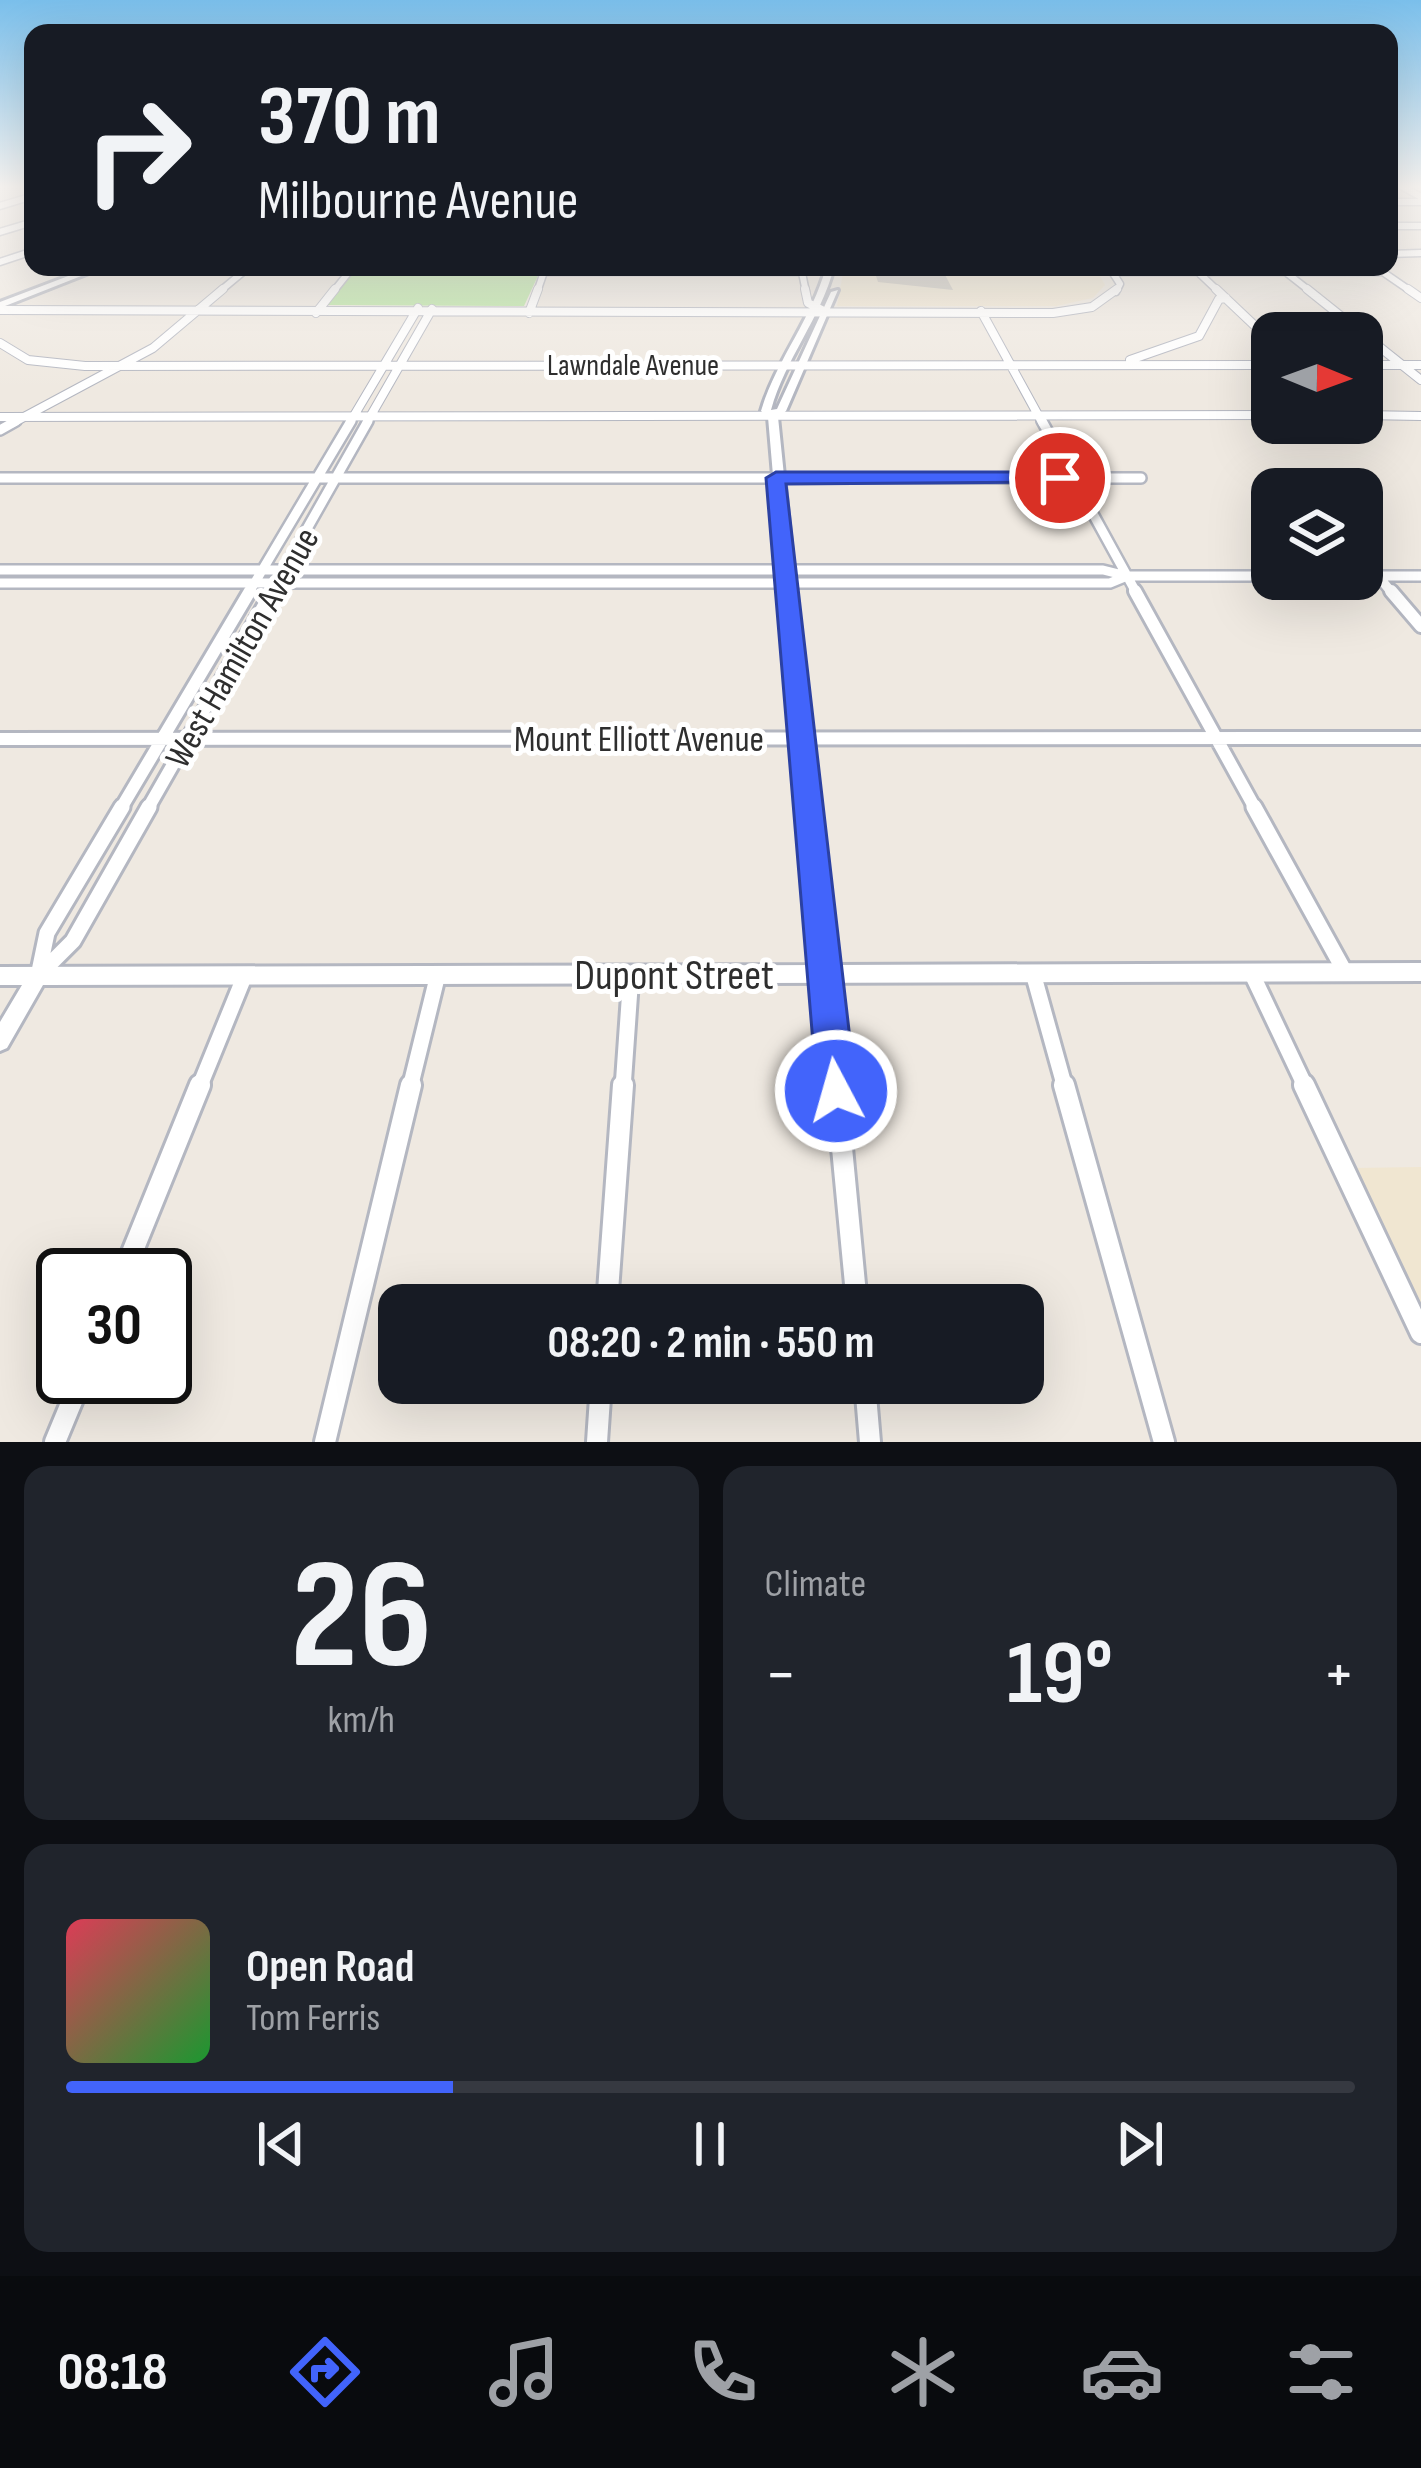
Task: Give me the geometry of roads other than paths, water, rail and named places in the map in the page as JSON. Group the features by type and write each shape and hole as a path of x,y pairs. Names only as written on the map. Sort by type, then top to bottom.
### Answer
{"main road":[{"path":"3,308 79,276"}],"street":[{"path":"0,434 43,417 137,366 240,276"},
{"path":"318,311 346,276"},
{"path":"530,311 543,276"},
{"path":"802,276 808,303 822,311"},
{"path":"773,416 781,411 833,276"},
{"path":"0,323 3,308 203,312 1091,308 1118,293 1110,276"},
{"path":"1202,276 1250,321"},
{"path":"1290,276 1335,312"},
{"path":"1389,276 1421,298"},
{"path":"1397,281 1421,283"},
{"path":"1222,316 1219,300 1226,298"},
{"name":"West Hamilton Avenue","path":"38,976 47,933 384,366 424,311"},
{"name":"West Hamilton Avenue","path":"0,1041 38,976 73,941 400,366 424,311"},
{"path":"822,311 785,365 767,407 773,416 855,1284"},
{"path":"980,311 1346,972"},
{"path":"0,434 125,366 203,312"},
{"path":"1222,316 1250,321"},
{"path":"1125,365 1197,337 1222,316"},
{"name":"Lawndale Avenue","path":"0,343 38,362 125,366 1251,365"},
{"path":"1383,350 1421,380"},
{"path":"1166,351 1187,365"},
{"path":"1383,365 1421,365"},
{"path":"0,417 1251,415"},
{"path":"1383,415 1421,416"},
{"path":"0,478 1141,478"},
{"path":"0,570 530,570 1110,583 1127,577 1251,576"},
{"path":"527,584 530,570"},
{"path":"0,583 527,584 786,576"},
{"path":"1383,576 1421,576"},
{"path":"1383,582 1421,626"},
{"name":"Mount Elliott Avenue","path":"0,739 1421,738"},
{"path":"1251,972 1421,1333"},
{"name":"Dupont Street","path":"0,976 1421,972"},
{"path":"1033,973 1164,1442"},
{"path":"325,1442 438,974"},
{"path":"609,1284 632,974"},
{"path":"134,1248 245,975"},
{"path":"55,1442 71,1404"},
{"path":"597,1442 600,1404"},
{"path":"867,1404 870,1442"}]}
